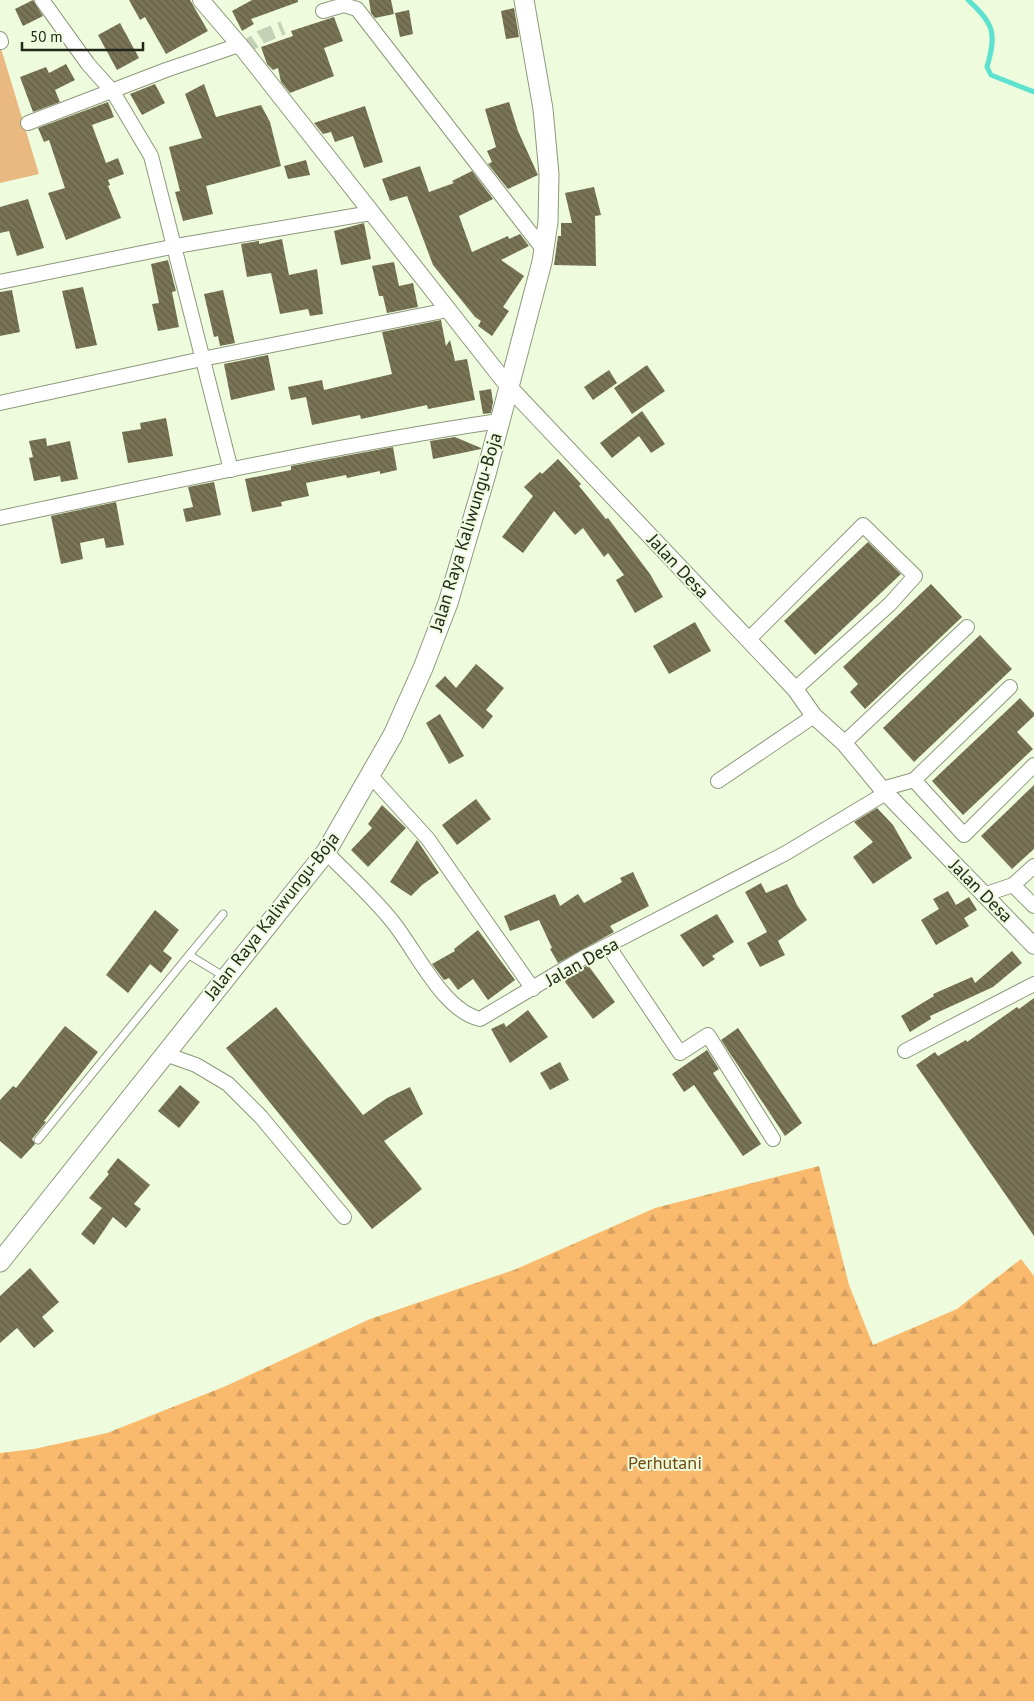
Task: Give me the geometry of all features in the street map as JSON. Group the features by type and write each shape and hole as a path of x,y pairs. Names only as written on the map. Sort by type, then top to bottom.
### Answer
{"main road":[{"name":"Jalan Raya Kaliwungu-Boja","path":"0,1262 326,852 393,735 448,603 499,421 543,250 548,222 549,174 543,110 524,0"}],"street":[{"path":"42,0 88,64 112,92 151,156 176,246 202,359 231,470"},
{"name":"Jalan Desa","path":"201,0 239,45 508,386 795,689 814,716 844,743 884,791 1034,946"},
{"path":"323,11 344,5 357,10 543,250"},
{"path":"28,124 166,70 239,45"},
{"path":"0,282 176,246 372,213"},
{"path":"0,403 202,359 448,310"},
{"path":"0,518 414,434 499,421"},
{"path":"748,640 862,525 915,576 890,604 795,689"},
{"path":"844,743 967,628"},
{"path":"884,791 914,780 1010,687"},
{"path":"718,781 814,716"},
{"path":"914,780 964,835 1034,765"},
{"path":"370,775 428,839 533,989"},
{"name":"Jalan Desa","path":"326,852 392,921 441,990 468,1016 480,1019 583,958 786,853 884,791"},
{"path":"983,895 1013,886 1034,866"},
{"path":"1013,886 1034,906"},
{"path":"608,946 680,1053 708,1035 773,1138"},
{"path":"905,1052 1034,984"},
{"path":"165,1054 196,1065 228,1084 261,1117 344,1217"}],"lane":[{"path":"38,1140 223,914"},
{"path":"189,955 225,977"}],"green space":[{"name":"Perhutani","path":"819,1166 849,1285 873,1345 957,1309 1021,1259 1034,1276 1034,1701 0,1701 0,1453 34,1449 107,1433 226,1386 370,1319 514,1270 655,1208"}],"shaded area":[{"path":"0,45 39,174 0,183"}],"building":[{"path":"33,0 43,16 23,26 15,9"},
{"path":"129,0 190,0 208,31 166,54 145,17 140,20"},
{"path":"252,0 298,0 298,2 251,19 254,24 242,31 232,11"},
{"path":"369,0 391,0 394,14 375,18 371,13"},
{"path":"514,8 519,37 506,39 501,11"},
{"path":"409,10 413,34 400,37 395,13"},
{"path":"334,17 343,41 324,48 334,76 290,93 281,82 278,68 273,70 267,64 261,47 293,36 291,31"},
{"path":"120,23 139,58 117,70 98,35"},
{"path":"66,64 75,80 55,90 60,102 33,112 20,77 46,67 49,73"},
{"path":"155,84 165,103 142,115 130,94"},
{"path":"204,84 216,117 261,105 270,122 281,166 206,186 213,214 183,221 175,192 180,191 169,147 202,138 185,94"},
{"path":"108,102 114,117 92,125 106,163 118,158 124,174 108,180 110,185 108,186 121,218 66,240 48,193 65,188 49,140 44,142 38,128"},
{"path":"509,102 518,131 538,175 508,189 488,164 492,162 487,151 496,147 485,109"},
{"path":"365,106 383,162 364,168 353,136 335,142 331,132 323,134 314,123"},
{"path":"306,160 310,175 288,179 284,166"},
{"path":"420,166 429,192 454,183 452,181 472,171 493,199 459,216 472,252 508,236 509,239 520,234 529,246 501,260 524,276 503,307 509,311 492,336 478,326 481,321 475,317 433,265 407,196 390,201 382,179"},
{"path":"594,187 601,215 595,216 596,266 554,265 558,236 561,236 561,223 572,223 565,193"},
{"path":"28,199 44,248 17,256 9,231 0,233 0,207"},
{"path":"364,223 371,259 341,265 334,231"},
{"path":"282,239 289,275 317,269 323,314 310,316 308,309 280,314 271,273 247,277 241,244 259,241 259,244"},
{"path":"168,260 176,291 172,292 179,327 158,331 152,304 159,303 151,264"},
{"path":"394,262 399,286 413,283 418,307 387,313 383,296 379,296 372,266"},
{"path":"83,287 97,345 76,349 62,291"},
{"path":"12,290 20,332 0,336 0,292"},
{"path":"223,290 235,343 220,346 218,336 214,337 204,294"},
{"path":"441,320 446,346 450,340 455,361 467,359 475,400 428,409 427,405 361,419 360,415 312,425 306,397 291,400 288,387 322,380 324,390 392,374 382,332"},
{"path":"268,355 275,390 231,400 224,364"},
{"path":"647,365 665,391 632,414 614,388"},
{"path":"609,370 617,383 593,400 584,387"},
{"path":"491,389 493,402 491,413 483,414 479,391"},
{"path":"642,411 665,444 651,453 639,436 612,458 600,443"},
{"path":"166,418 173,456 128,463 122,432 141,429 140,423"},
{"path":"455,437 481,449 433,459 430,441"},
{"path":"46,438 47,446 70,441 78,479 61,482 60,476 34,481 29,458 33,457 29,441"},
{"path":"393,447 397,470 380,474 380,471 347,478 346,475 306,483 309,496 281,502 282,506 252,512 245,479 291,470 291,466"},
{"path":"558,459 581,484 579,486 606,519 608,518 650,574 663,597 635,613 616,580 624,575 608,553 604,557 583,528 575,535 554,511 523,553 502,537 533,496 524,487"},
{"path":"214,482 221,515 186,522 183,509 193,507 188,487"},
{"path":"116,502 124,545 106,548 104,538 80,543 83,559 61,564 51,516"},
{"path":"868,542 901,574 815,655 784,621"},
{"path":"931,584 962,617 865,709 850,692 858,684 843,667"},
{"path":"695,622 711,651 669,674 653,646"},
{"path":"980,635 1012,669 914,762 883,728"},
{"path":"476,664 504,688 486,710 493,716 483,729 435,686 445,676 456,688"},
{"path":"1020,698 1034,713 1034,716 1017,732 1033,749 963,815 932,781"},
{"path":"440,714 464,756 449,764 426,723"},
{"path":"1034,785 1034,849 1012,869 981,836"},
{"path":"476,799 491,819 457,845 442,825"},
{"path":"382,805 406,828 368,867 351,850 372,828 368,824"},
{"path":"877,808 893,825 912,858 873,884 853,857 873,842 854,822"},
{"path":"417,840 439,873 422,885 411,896 390,882"},
{"path":"633,872 649,906 610,926 614,932 558,963 550,949 552,948 539,920 510,931 504,916 555,894 560,906 578,894 584,903 622,882 620,878"},
{"path":"761,883 766,893 787,884 807,920 778,941 785,955 760,967 747,943 767,932 745,892"},
{"path":"948,891 956,905 969,897 977,910 964,918 969,926 936,945 921,920 939,909 933,899"},
{"path":"155,910 179,930 163,951 172,958 161,973 150,964 128,993 106,975"},
{"path":"717,914 734,942 712,956 715,959 703,967 680,935"},
{"path":"478,930 515,980 488,1000 473,979 458,990 449,978 444,980 432,964 455,951 454,949"},
{"path":"1012,951 1022,963 993,987 930,1016 931,1019 910,1032 901,1016 934,996 933,994 972,977 975,983"},
{"path":"588,965 615,1002 593,1019 565,982 568,977"},
{"path":"1034,998 1034,1236 916,1065 935,1052 938,1056 966,1040 967,1042 1017,1007 1019,1009"},
{"path":"276,1007 363,1115 387,1098 410,1087 423,1114 384,1141 422,1189 372,1229 226,1048"},
{"path":"528,1010 548,1037 510,1063 491,1029 504,1023 506,1027"},
{"path":"65,1026 98,1052 44,1121 46,1122 32,1139 35,1144 21,1159 0,1141 0,1100 13,1086 16,1088"},
{"path":"738,1028 802,1123 785,1136 721,1040"},
{"path":"707,1050 719,1069 713,1073 761,1144 743,1156 694,1085 684,1092 672,1074"},
{"path":"560,1062 569,1080 550,1090 540,1073"},
{"path":"180,1085 200,1102 179,1128 158,1111"},
{"path":"118,1158 150,1185 134,1204 141,1209 126,1228 113,1217 94,1245 81,1234 102,1208 89,1198 109,1174 107,1172"},
{"path":"30,1268 59,1302 42,1317 54,1331 34,1348 17,1328 0,1343 0,1296"}],"waterway":[{"path":"968,0 977,8 991,30 992,46 987,67 991,75 1034,92"}],"tunnel":[{"path":"243,49 261,37 283,28"}]}
